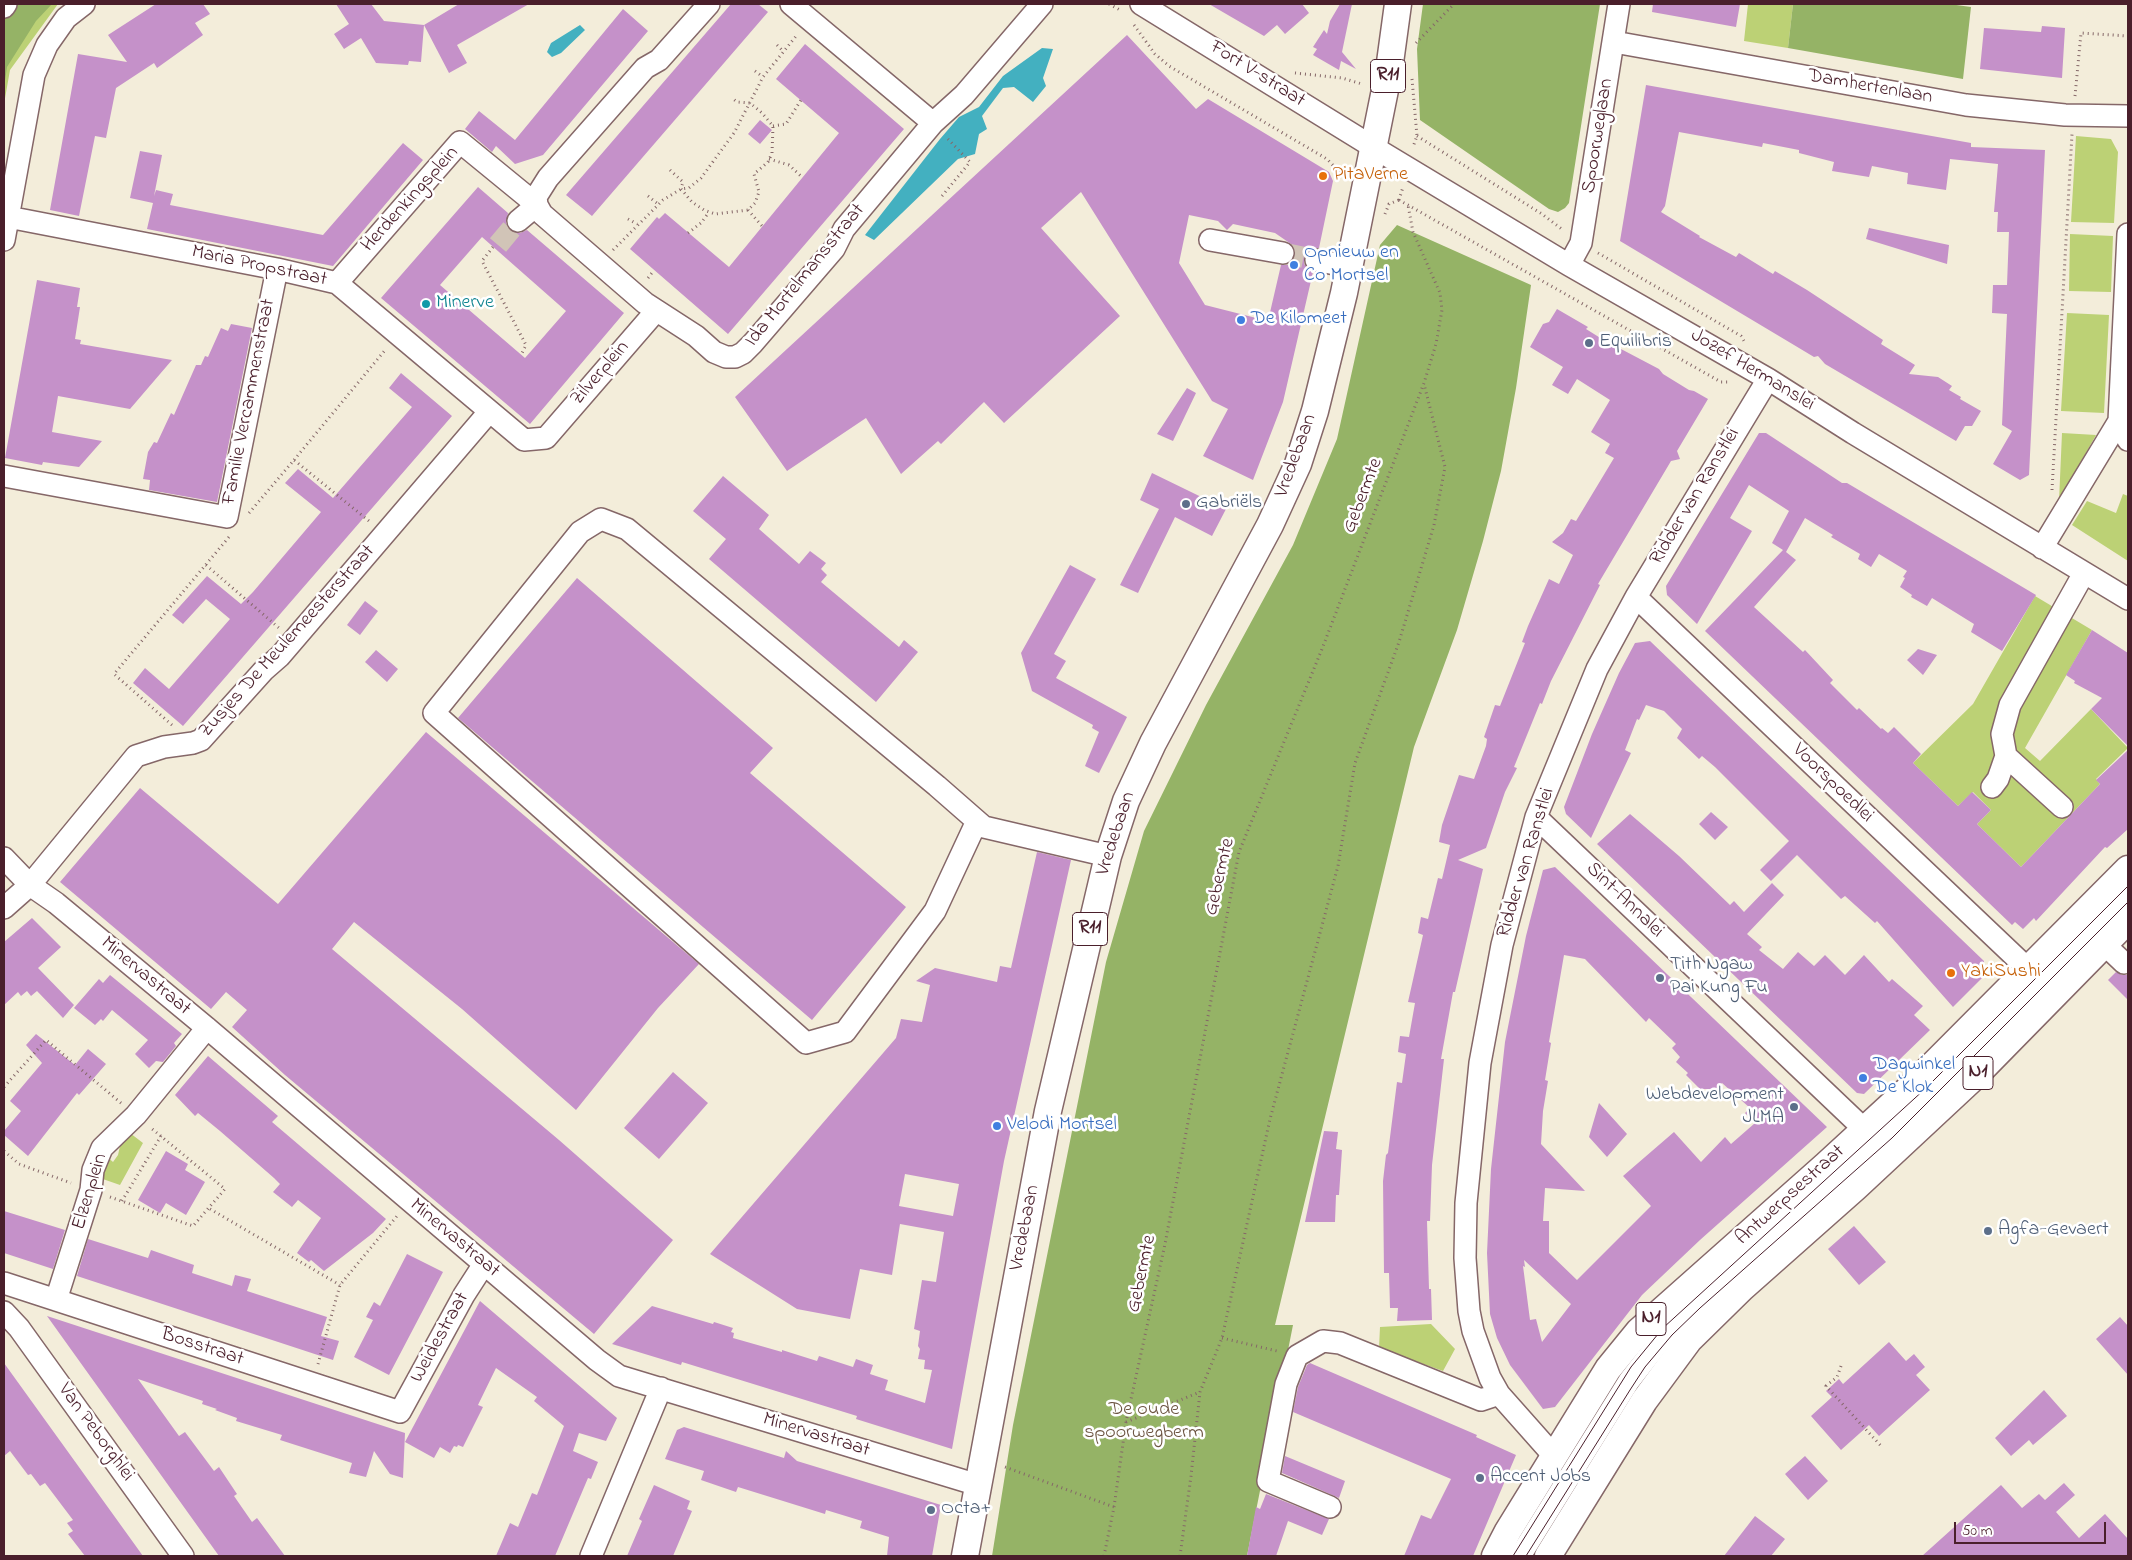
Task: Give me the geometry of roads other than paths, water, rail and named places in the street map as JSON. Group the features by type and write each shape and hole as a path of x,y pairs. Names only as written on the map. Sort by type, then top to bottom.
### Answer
{"main road":[{"name":"R11","path":"1373,147 1385,90 1398,4"},
{"name":"Vredebaan","path":"965,1556 1048,1111 1108,856 1126,801 1153,743 1270,525 1298,464 1315,411 1349,267 1373,147"},
{"name":"Antwerpsestraat","path":"1495,1556 1508,1531 1608,1369 1639,1331 1912,1086 2128,869"},
{"name":"Antwerpsestraat","path":"1548,1556 1644,1401 1689,1340 1742,1288 1856,1187 1973,1078 2128,920"}],"street":[{"path":"4,240 34,75 52,38 66,18 84,4"},
{"path":"518,221 537,205 536,196 548,178 645,68 659,60 709,4"},
{"path":"791,4 933,123"},
{"name":"Ida Mortelmansstraat","path":"537,205 542,214 656,311 696,336 714,352 726,357 735,357 743,353 834,249 844,229 933,123 964,95 1042,4"},
{"name":"Spoorweglaan","path":"1568,264 1581,243 1619,4"},
{"name":"Fort V-straat","path":"1133,13 1373,147"},
{"name":"Damhertenlaan","path":"1614,42 1966,105 2073,115 2128,116"},
{"name":"Herdenkingsplein","path":"337,283 460,142 537,205"},
{"name":"Jozef Hermanslei","path":"1373,147 1568,264 1768,379 1853,433 2128,599"},
{"name":"Maria Propstraat","path":"8,217 277,269 337,283 524,440 546,438"},
{"path":"2042,548 2059,520 2124,430 2128,234"},
{"path":"1210,240 1283,253"},
{"path":"1316,260 1349,267"},
{"name":"Familie Vercammenstraat","path":"4,476 227,517 277,269"},
{"name":"Zilverplein","path":"546,438 656,311"},
{"name":"Ridder van Ranstlei","path":"1554,1456 1499,1394 1490,1378 1472,1331 1466,1258 1466,1203 1480,1063 1502,945 1536,817 1597,668 1636,597 1768,379"},
{"name":"Zusjes De Meulemeesterstraat","path":"4,908 30,885 136,756 164,747 201,740 264,670 293,641 490,412"},
{"path":"977,821 936,910 845,1032 806,1043 434,713 580,532 601,519 627,530 937,786 977,821 984,828 1108,856"},
{"path":"1992,787 1998,779 2006,756 2002,734 2010,705 2084,573"},
{"name":"Voorspoedlei","path":"1636,597 2028,969"},
{"path":"2006,756 2062,808"},
{"name":"Sint-Annalei","path":"1536,817 1865,1130"},
{"name":"Minervastraat","path":"4,858 30,885 56,903 207,1028 597,1360 619,1376 978,1485"},
{"path":"1520,1556 1628,1381 1664,1336 1686,1313 1930,1093 2128,894"},
{"path":"2104,944 2124,963"},
{"name":"Elzenplein","path":"56,1300 91,1190 93,1170 102,1148 136,1115 207,1028"},
{"name":"Weidestraat","path":"400,1412 464,1295 484,1264"},
{"name":"Bosstraat","path":"4,1283 400,1412"},
{"name":"Van Peborghlei","path":"4,1312 19,1328 183,1556"},
{"path":"1330,1507 1268,1481 1286,1384 1297,1356 1323,1341 1340,1343 1481,1400 1499,1394"},
{"path":"591,1556 662,1388"}],"water":[{"path":"580,25 585,30 561,53 552,57 547,52 551,43"},
{"path":"1042,48 1053,49 1043,78 1046,86 1033,102 1014,87 1003,88 982,116 987,129 979,134 975,154 958,159 874,240 865,235 959,117 979,107 1003,76"}],"tunnel":[{"path":"498,245 518,221"},
{"path":"1283,253 1316,260"}],"tram line":[{"path":"1513,1556 1631,1367 1663,1328 1926,1088 2128,886"},
{"path":"1526,1556 1645,1367 1672,1335 1892,1138 2128,902"}],"place":[{"name":"PitaVerne","path":"1323,176"},
{"name":"Opnieuw en Co Mortsel","path":"1294,265"},
{"name":"Minerve","path":"426,304"},
{"name":"De Kilomeet","path":"1241,320"},
{"name":"Equilibris","path":"1589,343"},
{"name":"Gabriëls","path":"1186,504"},
{"name":"YakiSushi","path":"1951,973"},
{"name":"Tith Ngaw Pai Kung Fu","path":"1660,978"},
{"name":"Dagwinkel De Klok","path":"1863,1078"},
{"name":"Webdevelopment JLMA","path":"1794,1107"},
{"name":"Velodi Mortsel","path":"997,1126"},
{"name":"Agfa-Gevaert","path":"1988,1231"},
{"name":"Accent Jobs","path":"1480,1478"},
{"name":"Octa+","path":"931,1510"}],"park label":[{"name":"De oude spoorwegberm","path":"1144,1422"}]}
